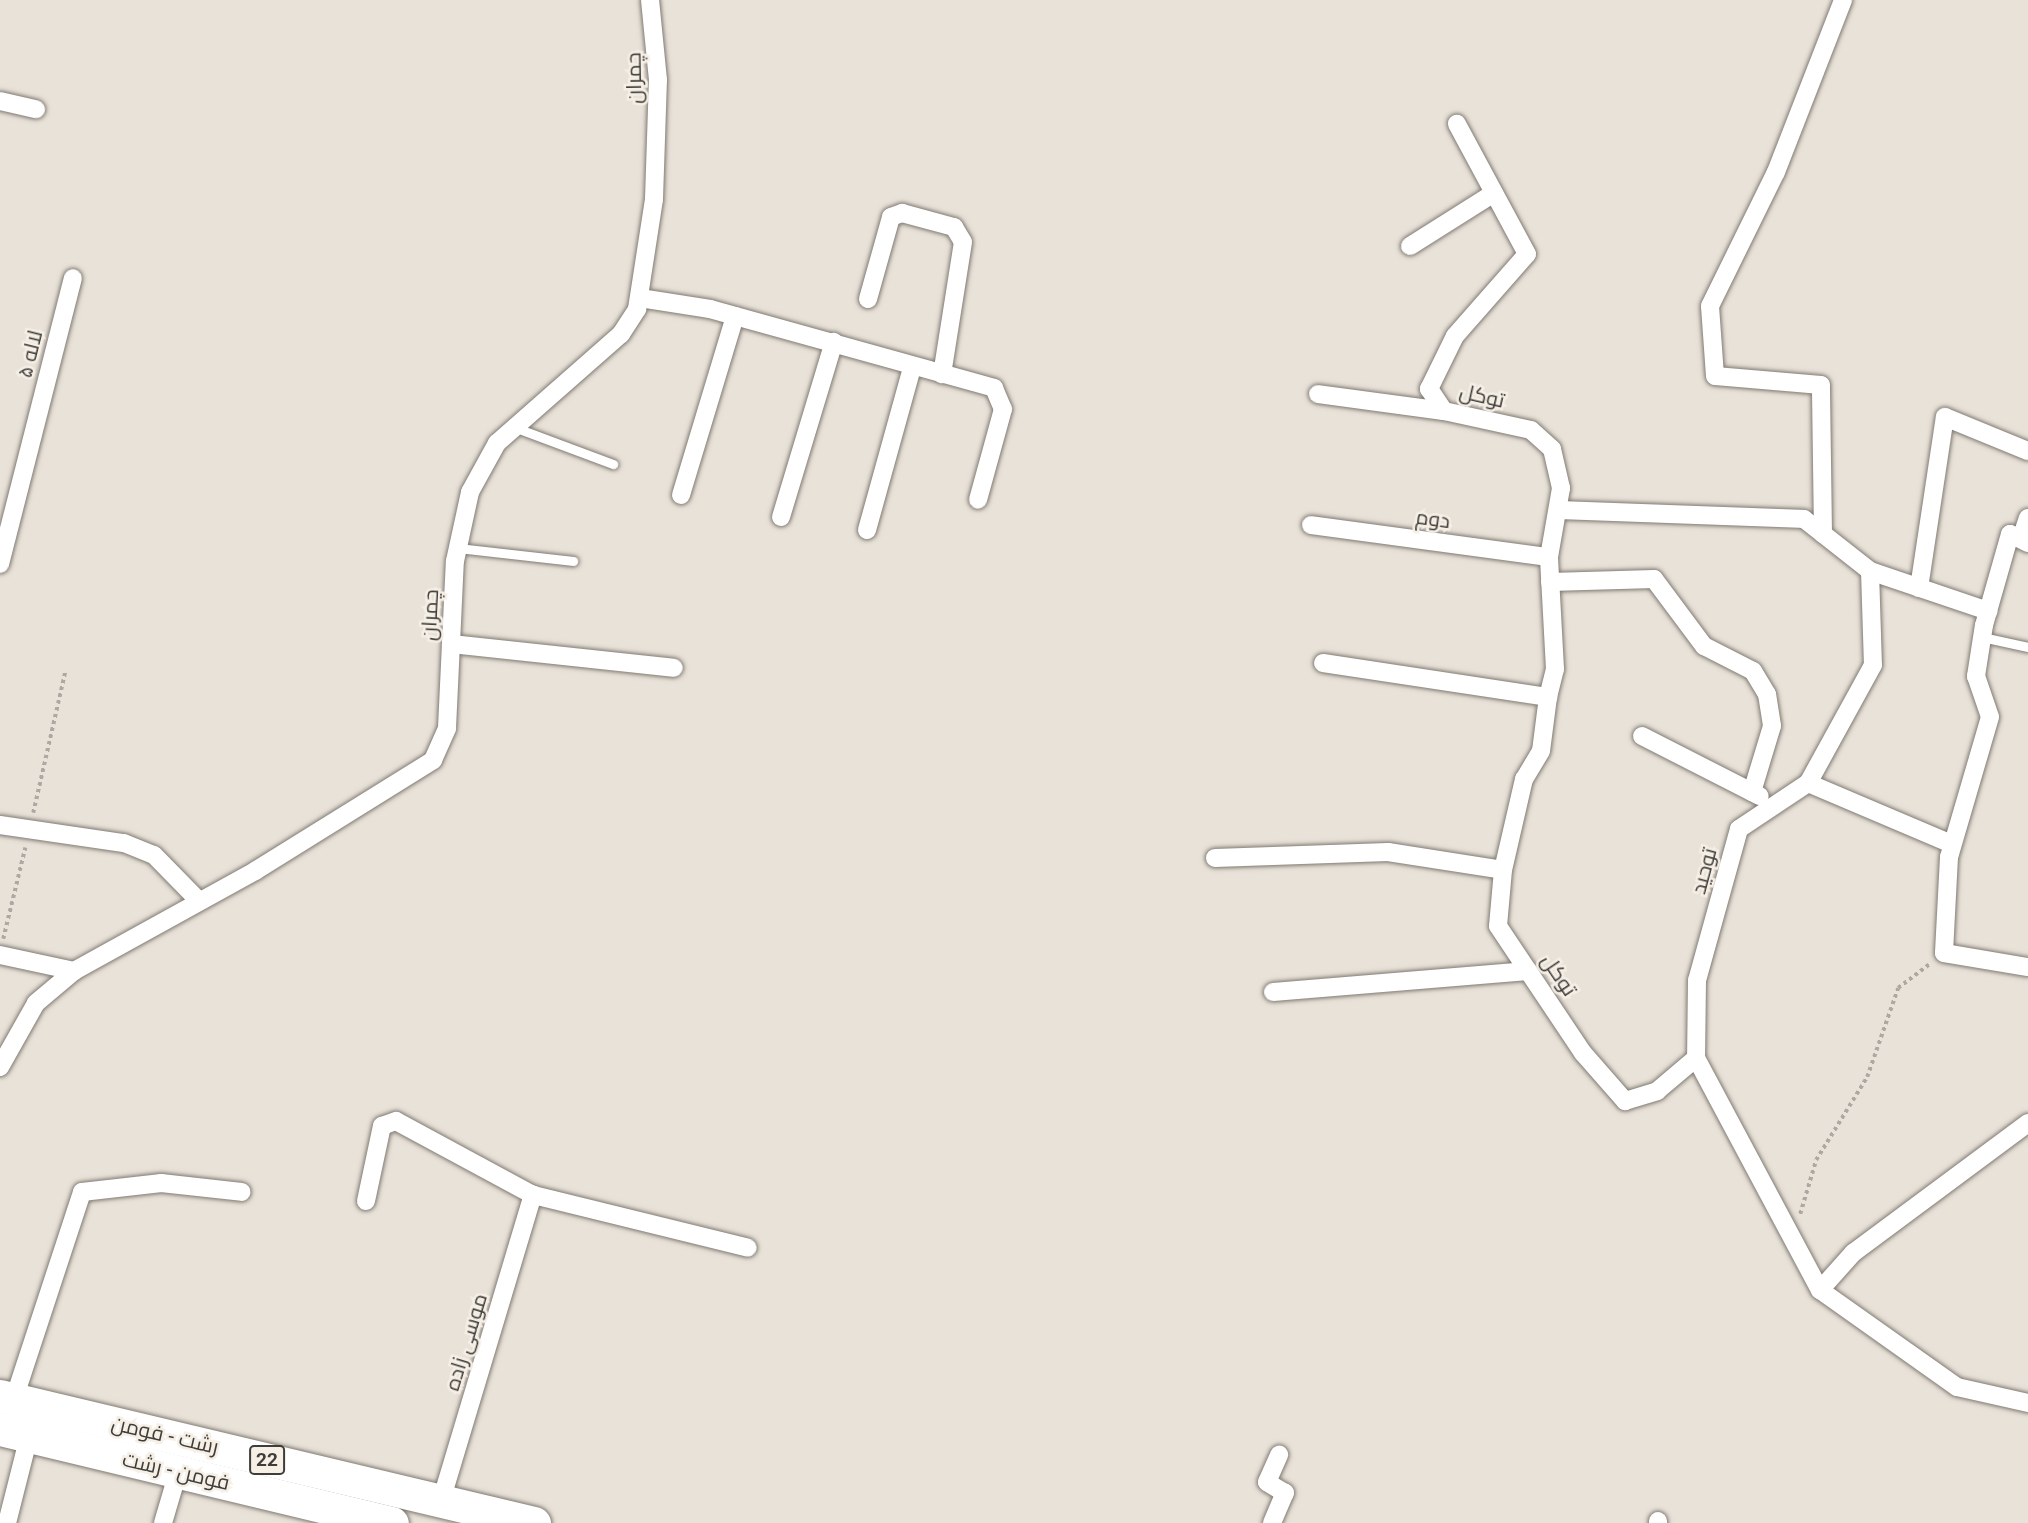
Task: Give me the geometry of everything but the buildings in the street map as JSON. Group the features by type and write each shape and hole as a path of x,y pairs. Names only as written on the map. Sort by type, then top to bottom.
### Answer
{"highway":[{"name":"رشت - فومن","path":"7,1397 534,1523"},
{"name":"فومن - رشت","path":"15,1433 392,1523"}],"street":[{"name":"چمران","path":"0,1067 36,1003 74,971 199,901 433,760 447,728 457,548 470,492 514,427 621,334 640,298 658,115 650,0"},
{"path":"1823,534 1821,385 1715,376 1710,306 1776,172 1843,0"},
{"path":"0,101 36,109"},
{"name":"توکل","path":"1457,124 1527,254 1437,367 1429,389 1444,411 1531,430 1548,441 1561,510 1549,557 1555,669 1548,697 1541,751 1524,779 1503,870 1498,926 1583,1053 1625,1101 1657,1091 1696,1058"},
{"path":"1410,246 1494,193"},
{"path":"868,299 891,217 902,213 954,226 962,242 942,374"},
{"name":"لاله ۵","path":"0,564 73,278"},
{"path":"640,298 735,316 834,342 912,368 976,380 1002,398 978,500"},
{"path":"681,495 735,316"},
{"path":"781,517 834,342"},
{"path":"867,530 912,368"},
{"path":"1318,394 1444,411"},
{"path":"1919,587 1945,417 2028,451"},
{"path":"1561,510 1804,519 1870,571 1988,611"},
{"path":"2028,518 2024,541 2010,534 1982,636 1976,676 1990,717 1952,844 1944,953 2028,967"},
{"name":"دوم","path":"1311,525 1549,557"},
{"name":"توحید","path":"1870,571 1873,664 1808,783 1779,806 1739,829 1697,980 1696,1058 1819,1290 1957,1387 2028,1403"},
{"path":"1550,582 1654,579 1704,646 1753,671 1767,694 1772,726 1752,792"},
{"path":"451,644 674,668"},
{"path":"1322,663 1548,697"},
{"path":"1642,736 1779,806"},
{"path":"1808,783 1952,844"},
{"path":"0,825 124,844 154,855 199,901"},
{"path":"1215,858 1388,852 1503,870"},
{"path":"0,955 74,971"},
{"path":"1273,992 1528,971"},
{"path":"366,1201 382,1126 396,1121 533,1195 748,1248"},
{"path":"1819,1290 1853,1253 2028,1123"},
{"path":"7,1397 82,1192 161,1183 242,1192"},
{"name":"موسی زاده","path":"441,1501 533,1195"},
{"path":"7,1523 15,1433"},
{"path":"1272,1523 1285,1493 1267,1482 1279,1455"},
{"path":"163,1523 178,1472"}],"lane":[{"path":"514,427 613,464"},
{"path":"457,548 573,561"},
{"path":"1982,636 2028,647"}],"path":[{"path":"1792,1239 1816,1160 1867,1077 1898,988 1944,953"}]}
